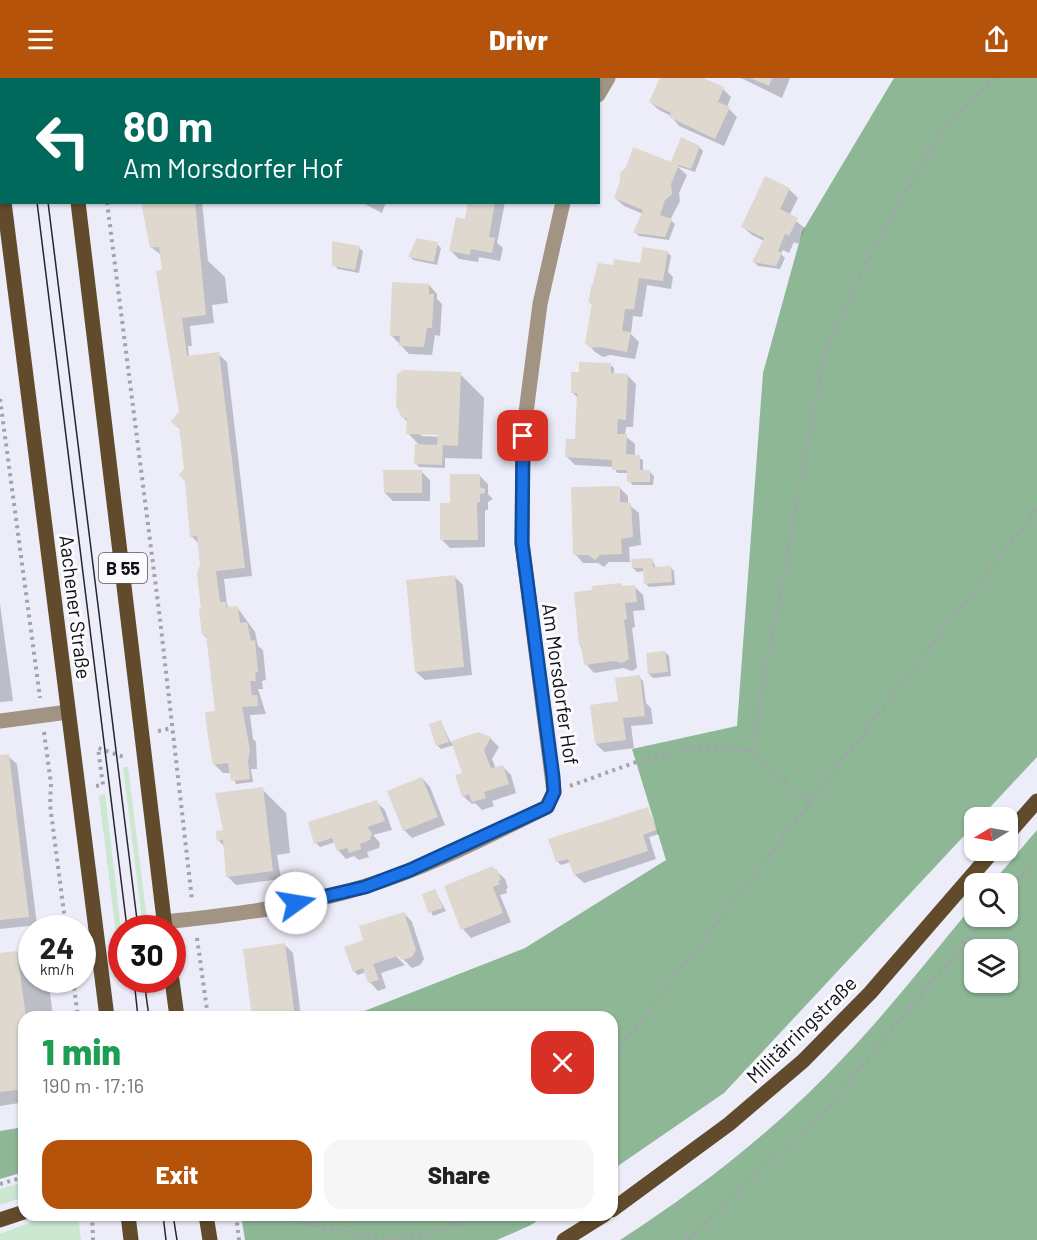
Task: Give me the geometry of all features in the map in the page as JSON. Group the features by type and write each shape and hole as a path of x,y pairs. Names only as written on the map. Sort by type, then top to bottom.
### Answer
{"main road":[{"name":"Aachener Straße","path":"4,204 106,1011"},
{"name":"B 55","path":"78,204 163,915"},
{"path":"1018,823 1037,801"},
{"name":"Militärringstraße","path":"618,1206 729,1124 802,1061 870,993 984,861"},
{"path":"174,993 176,1011"},
{"path":"0,1220 18,1214"},
{"path":"129,1221 131,1240"},
{"path":"207,1221 210,1240"},
{"path":"564,1240 594,1221"}],"street":[{"path":"600,92 608,78"},
{"name":"Am Morsdorfer Hof","path":"186,921 273,908 365,887 430,861 547,807 554,792 522,543 523,436 540,304 562,204"},
{"path":"0,721 68,712"}],"path":[{"path":"751,751 825,352 874,246 935,141 994,78"},
{"path":"107,204 207,1011"},
{"path":"0,399 42,716 51,793 50,805 64,915"},
{"path":"618,1050 1037,509"},
{"path":"51,793 103,785 98,748 124,759 122,736 172,728"},
{"path":"554,792 650,757 700,747 751,751 809,803"},
{"path":"1018,879 1037,856"},
{"path":"687,1240 829,1105 978,927"},
{"path":"75,993 77,1011"},
{"path":"0,1184 18,1179"},
{"path":"92,1221 93,1240"},
{"path":"237,1221 239,1240"},
{"path":"300,1221 330,1230 389,1240 426,1236 464,1221"}],"green space":[{"path":"894,78 1037,78 1037,757 990,807 964,807 964,836 724,1093 618,1166 618,1011 364,1011 525,948 666,860 632,749 737,726 763,373 802,232"},
{"path":"123,767 128,767 146,915 141,915"},
{"path":"105,794 119,915 114,915 99,796"},
{"path":"1037,830 1037,1240 620,1240 680,1199 738,1155 820,1082 879,1019 964,916 964,927 1018,927 1018,873 1000,873 1011,861 1018,861 1018,852"},
{"path":"18,1128 18,1174 0,1179 0,1131"},
{"path":"18,1184 18,1199 0,1205 0,1189"},
{"path":"34,1221 79,1221 81,1240 0,1240 0,1234"},
{"path":"242,1221 537,1221 497,1240 245,1240"}],"building":[{"path":"660,78 703,78 724,87 718,102 730,107 715,139 669,117 671,113 649,102"},
{"path":"750,78 772,78 769,86"},
{"path":"681,137 700,146 691,169 679,165 671,184 672,194 665,200 660,215 672,219 665,237 633,233 643,210 614,198 620,181 620,173 626,167 633,147 671,162"},
{"path":"765,176 790,188 780,209 798,218 789,236 785,234 778,251 782,253 776,266 752,262 764,238 741,227"},
{"path":"141,204 195,204 206,315 182,318 187,356 219,352 245,568 216,571 220,602 226,602 226,607 238,606 240,623 247,622 251,641 255,640 258,672 255,673 256,681 250,681 252,695 257,695 258,706 242,707 250,750 248,761 250,779 231,781 228,763 213,765 205,712 215,711 206,635 202,635 199,609 201,609 197,574 200,564 197,536 190,537 185,481 179,475 184,469 179,426 176,427 171,421 179,412 156,271 162,270 159,247 150,248"},
{"path":"468,204 495,204 489,237 495,238 492,253 471,249 470,255 449,251 456,217 465,219"},
{"path":"417,238 438,242 434,262 408,257"},
{"path":"332,241 360,246 355,270 332,266"},
{"path":"643,247 668,251 663,281 639,278 634,309 625,309 622,331 631,332 627,352 600,347 590,348 585,343 592,303 588,303 598,263 613,265 614,259 640,263"},
{"path":"392,282 429,284 429,294 434,294 432,328 427,328 424,347 399,346 400,336 390,336"},
{"path":"579,362 611,363 611,373 628,374 626,420 618,419 617,434 627,434 626,454 640,455 640,470 650,470 650,482 627,482 627,470 612,470 612,460 565,457 566,439 575,439 577,393 571,393 571,372 579,372"},
{"path":"403,370 461,372 458,446 443,445 442,465 414,464 415,444 437,445 438,435 406,434 407,418 402,418 396,406 397,374"},
{"path":"383,470 422,470 422,493 384,493"},
{"path":"450,474 480,474 480,487 485,489 485,493 480,494 480,502 477,503 478,540 440,540 440,503 450,503"},
{"path":"620,486 620,502 631,503 633,537 621,539 622,554 600,555 595,560 588,555 573,555 571,487"},
{"path":"652,558 653,567 671,566 672,582 644,584 643,568 632,568 631,559"},
{"path":"455,575 464,667 415,672 406,580"},
{"path":"621,583 622,586 635,585 637,602 625,603 627,619 624,620 629,659 622,663 614,661 584,665 581,645 579,645 574,592 592,590 592,586"},
{"path":"665,651 668,672 648,674 646,653"},
{"path":"640,675 645,716 623,718 626,740 595,744 590,705 618,701 615,678"},
{"path":"441,720 449,742 436,746 429,724"},
{"path":"478,732 491,737 484,750 491,768 503,765 509,784 484,792 486,798 472,802 469,794 462,797 455,775 462,773 451,741"},
{"path":"9,754 29,915 18,915 18,918 0,920 0,755"},
{"path":"422,777 438,817 403,831 387,791"},
{"path":"263,787 273,871 226,877 223,840 217,841 216,836 216,831 223,830 215,793"},
{"path":"377,800 385,821 367,827 372,833 370,840 360,844 361,849 349,853 347,848 337,851 332,838 314,844 308,822"},
{"path":"648,807 656,830 643,835 648,851 574,875 568,859 556,862 548,839"},
{"path":"493,866 494,870 497,869 501,880 498,881 500,884 493,887 503,913 461,930 444,886"},
{"path":"435,889 443,908 428,913 422,894"},
{"path":"404,912 416,950 412,957 402,960 398,956 373,964 379,980 368,983 363,968 353,972 344,947 363,940 359,926"},
{"path":"285,943 294,1011 251,1011 243,949"},
{"path":"17,951 18,993 23,993 25,1011 18,1011 18,1090 0,1092 0,953"}],"tram line":[{"path":"37,204 125,915"},
{"path":"48,204 136,915"},
{"path":"135,993 137,1011"},
{"path":"146,993 148,1011"},
{"path":"164,1221 166,1240"},
{"path":"174,1221 177,1240"}],"route":[{"path":"296,903 365,887 410,870 493,834 547,807 554,792 552,763 533,645 522,543 523,436"}]}
